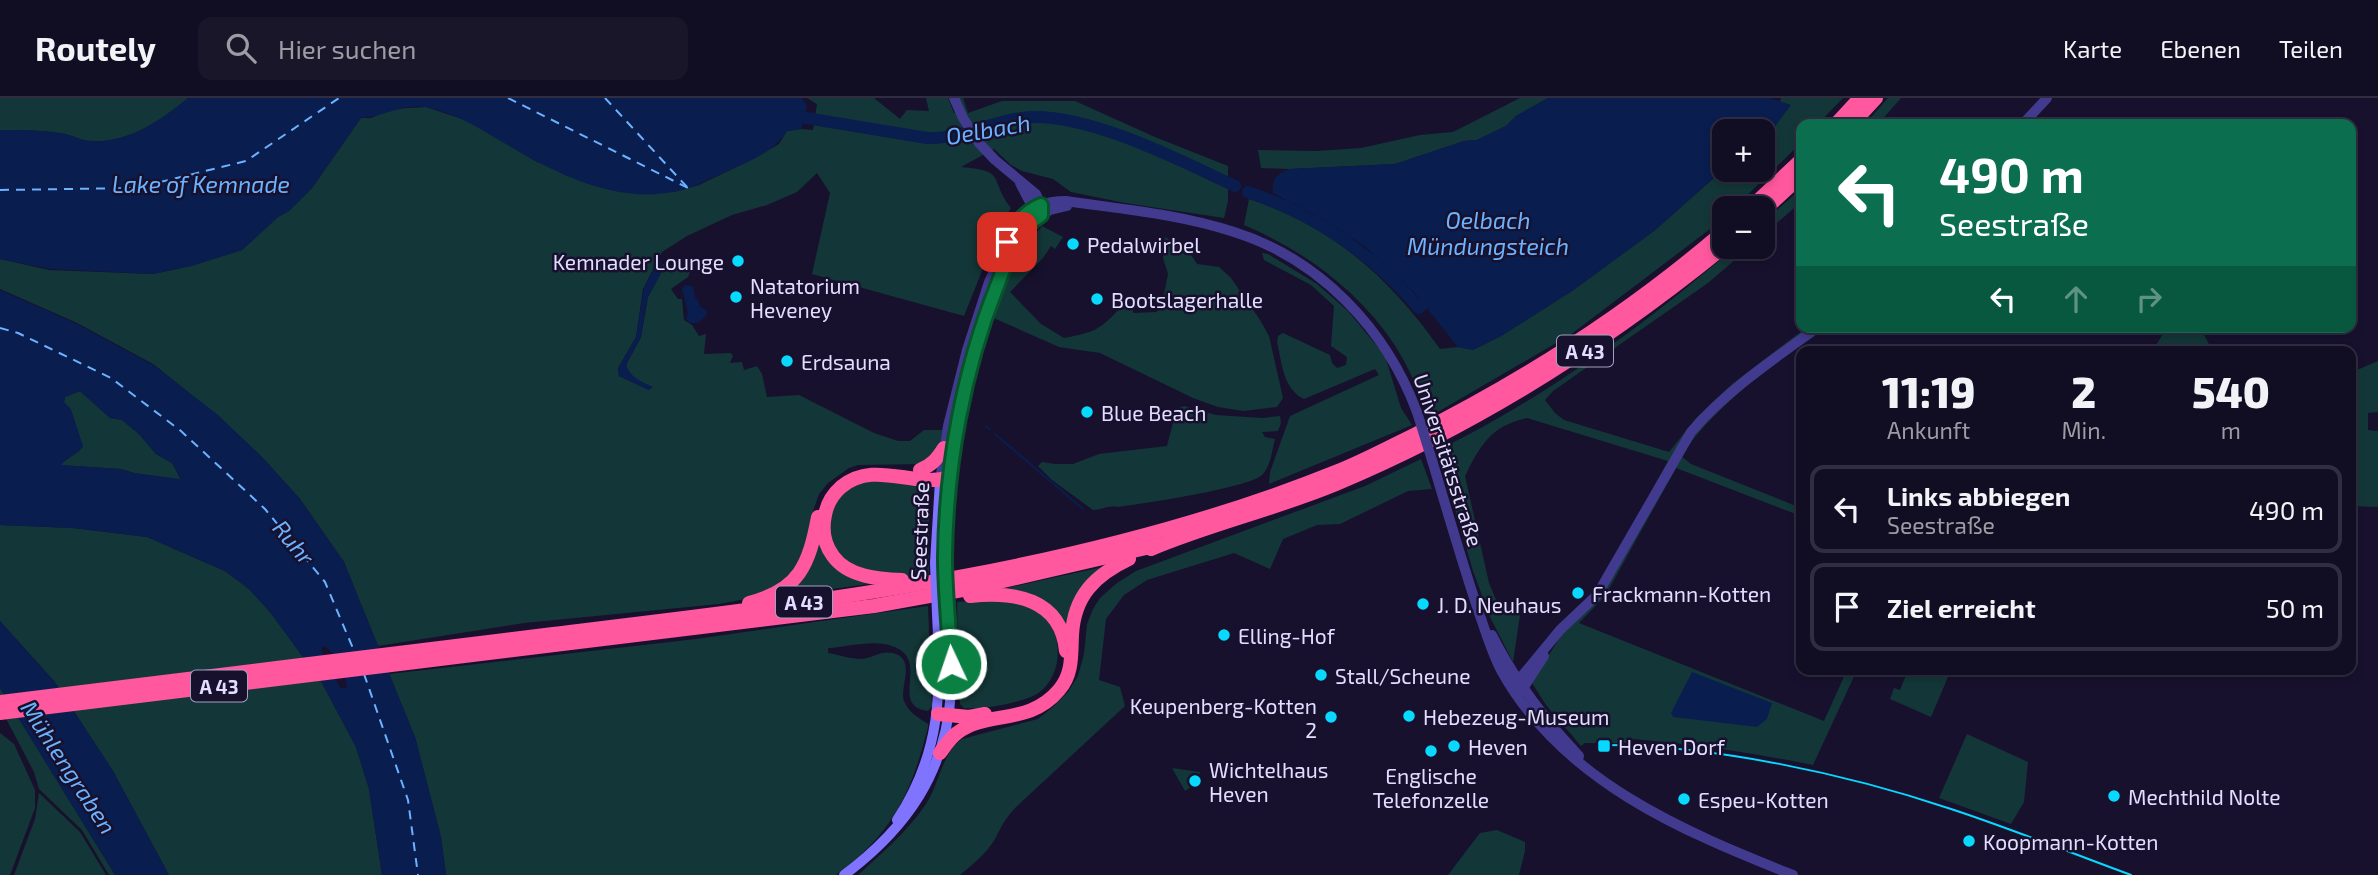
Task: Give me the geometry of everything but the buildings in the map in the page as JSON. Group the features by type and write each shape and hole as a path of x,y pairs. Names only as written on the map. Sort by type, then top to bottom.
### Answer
{"highway":[{"path":"1841,119 1860,98"},
{"path":"1857,119 1876,98"},
{"path":"1763,196 1796,165"},
{"path":"1775,200 1796,181"},
{"name":"A 43","path":"0,713 825,599 989,572 1164,531 1290,489 1353,464 1475,403 1580,340 1653,289 1712,241"},
{"name":"A 43","path":"0,702 874,606 968,589 1159,545 1336,484 1453,429 1513,396 1590,347 1653,303 1712,256"},
{"path":"920,470 937,459 944,448"},
{"path":"682,618 699,611 762,600 789,585 808,559 824,497 844,477 869,468 920,470 943,477"},
{"path":"943,477 880,474 853,480 837,491 826,508 824,531 828,547 833,556 848,569 876,578 904,580 989,572"},
{"path":"940,753 957,733 973,725 1034,710 1054,695 1070,669 1075,612 1086,589 1110,568 1159,545"},
{"path":"874,606 897,606 983,594 1013,595 1036,603 1054,617 1063,635 1066,653 1062,672 1045,695 1026,706 1010,710 943,719"},
{"path":"943,719 973,725"}],"main road":[{"name":"Seestraße","path":"844,875 890,837 909,813 940,753 943,719 940,678 943,613 940,562 943,477"},
{"name":"Seestraße","path":"860,863 902,812 943,719"}],"street":[{"path":"954,98 966,124 979,143 1017,179 1038,209"},
{"path":"2028,119 2047,98"},
{"name":"Universitätsstraße","path":"1038,209 1066,201 1162,215 1235,232 1296,261 1330,285 1371,327 1395,362 1417,412 1472,593 1518,687 1612,788 1652,812 1793,875"},
{"name":"Seestraße","path":"943,477 944,448 960,370 989,282 1014,227 1025,213 1038,209"},
{"name":"Seestraße","path":"943,477 982,325 1016,240 1038,209"},
{"path":"1518,687 1552,640 1598,595 1691,432 1738,387 1810,333"}],"green space":[{"path":"0,98 188,98 143,129 105,141 91,141 49,132 0,130"},
{"path":"807,98 874,98 900,119 907,110 929,111 926,98 948,98 954,113 963,113 957,98 963,98 968,113 1002,101 1075,101 1228,166 1228,201 1224,218 1071,192 1053,179 1022,171 1011,165 994,149 961,167 991,174 1011,208 1000,226 964,316 812,274 830,193 817,173 797,192 767,205 732,215 687,236 662,252 643,289 636,337 618,368 619,376 649,390 652,387 633,376 626,365 641,337 648,297 663,264 666,264 691,270 688,277 671,289 678,299 682,299 684,320 692,325 699,336 706,334 704,354 731,353 733,356 730,363 742,362 744,370 757,366 762,374 767,397 799,395 874,433 898,441 910,441 924,430 946,430 943,448 924,464 858,465 828,483 819,494 814,508 807,548 787,579 761,596 719,604 524,623 378,646 344,562 300,499 262,457 217,415 153,364 77,323 0,289 0,259 49,270 153,274 191,266 242,250 312,188 361,118 371,118 392,109 426,107 468,121 537,162 674,192 699,185 749,161 779,144 787,131 813,130 817,104"},
{"path":"1520,98 1548,98 1516,116 1506,126 1477,140 1464,141 1395,164 1261,168 1258,150 1317,151 1361,148 1420,135 1453,132"},
{"path":"1781,98 1843,98 1823,119 1796,119 1796,148 1775,168 1775,126 1790,105 1780,102"},
{"path":"1888,98 1901,98 1882,119 1869,119"},
{"path":"1712,180 1712,182 1761,182 1746,196 1712,196 1712,228 1570,335 1429,417 1394,344 1364,306 1308,259 1244,225 1249,199 1307,224 1333,240 1379,277 1421,323 1440,349 1458,347 1473,350 1501,336 1572,291 1654,231"},
{"path":"1796,193 1796,206 1775,225 1775,212"},
{"path":"1042,226 1063,237 1055,249 1051,246 1010,292 1041,324 1064,338 1095,329 1107,322 1120,308 1133,307 1133,313 1157,312 1158,306 1162,305 1168,274 1163,258 1165,237 1190,253 1197,264 1219,267 1231,278 1260,320 1269,336 1283,398 1277,407 1243,411 1218,407 1193,398 1100,353 1059,347 989,316 1012,269"},
{"path":"1262,253 1317,284 1348,311 1385,356 1401,408 1412,425 1269,484 1270,472 1290,416 1379,375 1375,369 1304,399 1297,395 1284,375 1278,336 1283,333 1330,355 1337,368 1346,365 1347,357 1331,346 1334,306 1311,285 1264,260"},
{"path":"1721,259 1736,259 1708,283 1553,391 1545,400 1564,420 1669,452 1697,417 1732,384 1799,333 1820,333 1801,346 1796,346 1796,350 1748,385 1712,418 1681,456 1691,464 1796,506 1796,514 1676,468 1605,596 1579,623 1824,721 1845,675 1855,675 1813,765 1724,749 1633,739 1632,743 1585,743 1581,746 1546,705 1532,683 1563,632 1600,587 1668,461 1527,418 1504,426 1488,438 1465,476 1489,583 1499,607 1520,615 1513,662 1490,617 1473,571 1438,450 1555,384 1667,303"},
{"path":"2163,333 2203,333 2210,346 2156,346"},
{"path":"2378,361 2378,412 2368,413 2368,430 2378,431 2378,507 2356,506 2356,370"},
{"path":"80,391 110,418 122,420 139,434 156,454 172,463 181,480 121,469 60,465 83,446 64,402 65,397"},
{"path":"1184,406 1216,415 1262,418 1280,416 1278,431 1262,432 1265,437 1275,439 1269,463 1262,475 1217,490 1093,510 1052,480 1038,466 1042,462 1073,464 1099,454 1167,446 1175,415 1179,408"},
{"path":"1421,459 1432,489 1408,491 1340,524 1317,525 1283,539 1270,569 1234,553 1147,580 1124,595 1106,619 1099,680 1120,687 1125,706 1016,807 988,849 960,875 858,875 894,842 919,814 931,796 945,761 955,745 962,739 1038,719 1068,692 1078,676 1084,654 1087,624 1093,609 1100,598 1117,583 1136,571 1365,486"},
{"path":"879,469 907,470 906,477 873,474 853,479 833,496 824,519 826,544 832,555 849,570 876,578 876,583 773,597 794,580 807,564 812,553 822,504 833,487 858,472"},
{"path":"868,477 911,483 929,491 929,576 902,579 856,571 828,542 832,501"},
{"path":"0,525 73,528 147,537 225,571 249,589 270,612 322,683 356,747 369,789 382,875 169,875 113,771 54,681 0,621"},
{"path":"1107,566 1089,582 1070,648 1055,616 993,591"},
{"path":"957,602 1012,602 1032,608 1041,614 1054,632 1058,655 1052,677 1046,686 1037,694 1012,703 964,708 960,704 959,693"},
{"path":"928,606 932,706 928,711 916,707 911,699 908,658 900,650 877,643 828,648 828,653 857,659 889,652 900,656 906,667 904,701 911,712 928,724 922,751 897,810 872,844 836,875 446,875 441,837 415,737 389,674 696,639"},
{"path":"1906,675 1949,675 1931,717 1890,699 1894,688 1900,690"},
{"path":"0,688 115,875 109,875 82,830 39,789 34,772 0,707"},
{"path":"0,733 14,744 35,790 35,808 10,875 0,875"},
{"path":"1967,734 2028,762 2024,802 2011,824 1939,798"},
{"path":"1172,768 1200,772 1196,779 1198,782 1185,791"},
{"path":"39,793 80,832 106,875 14,875 35,819"},
{"path":"1497,830 1525,842 1519,875 1448,875 1480,833"}],"water":[{"name":"Lake of Kemnade","path":"188,98 802,98 807,106 801,129 787,131 774,146 758,157 689,188 654,194 632,194 587,184 545,166 450,114 429,108 403,108 361,118 312,188 242,250 191,266 153,274 50,269 0,259 0,130 49,132 88,141 105,141 143,129"},
{"name":"Oelbach Mündungsteich","path":"1548,98 1770,98 1791,105 1775,126 1775,119 1712,119 1712,180 1654,231 1572,291 1501,336 1473,350 1458,347 1414,292 1363,245 1319,217 1273,193 1275,178 1289,169 1395,164 1464,141 1477,140 1506,126 1516,116"},
{"path":"662,260 660,275 648,297 641,337 626,364 633,376 653,387 649,390 619,376 618,369 636,337 644,288 657,263"},
{"path":"685,285 693,286 695,298 700,307 706,310 707,314 698,323 689,323 686,319 688,312 682,289"},
{"name":"Ruhr","path":"0,290 77,324 153,365 218,415 262,457 300,499 344,562 415,737 441,837 446,875 382,875 369,789 356,747 322,683 270,612 249,589 225,571 147,537 73,528 0,525","holes":["80,391 110,418 122,420 139,434 156,454 172,463 181,479 121,469 61,465 83,446 71,409 64,402 65,397","324,646 340,664 347,688 340,688 321,650"]},
{"name":"Mühlengraben","path":"0,621 57,685 113,771 169,875 115,875 0,688"},
{"path":"1692,672 1772,703 1767,719 1757,727 1673,717 1671,713"}],"waterway":[{"name":"Oelbach","path":"788,115 927,138 954,135 1019,118 1057,119 1136,141 1235,186"},
{"name":"Oelbach","path":"1248,192 1319,224 1363,254 1419,308 1424,303"},
{"name":"Oelbach","path":"1285,206 1289,201"},
{"path":"1315,222 1319,217"},
{"path":"1343,240 1348,235"},
{"path":"1371,261 1375,256"},
{"path":"1396,283 1401,278"},
{"path":"986,426 990,429"},
{"path":"995,434 1083,509"}],"ferry route":[{"path":"0,190 136,188 246,161 339,98"},
{"path":"508,98 688,188"},
{"path":"605,98 687,187"},
{"path":"0,328 18,333 111,378 181,431 265,509 325,582 355,653"},
{"path":"364,674 408,800 418,875"}],"tram line":[{"path":"1603,745 1689,750 1824,773 1951,809 2131,875"}],"place":[{"name":"Pedalwirbel","path":"1073,244"},
{"name":"Kemnader Lounge","path":"738,261"},
{"name":"Natatorium Heveney","path":"736,297"},
{"name":"Bootslagerhalle","path":"1097,299"},
{"name":"Erdsauna","path":"787,361"},
{"name":"Blue Beach","path":"1087,412"},
{"name":"Frackmann-Kotten","path":"1578,593"},
{"name":"J. D. Neuhaus","path":"1423,604"},
{"name":"Elling-Hof","path":"1224,635"},
{"name":"Stall/Scheune","path":"1321,675"},
{"name":"Hebezeug-Museum","path":"1409,716"},
{"name":"Keupenberg-Kotten 2","path":"1331,717"},
{"name":"Heven","path":"1454,746"},
{"name":"Heven Dorf","path":"1604,746"},
{"name":"Englische Telefonzelle","path":"1431,751"},
{"name":"Wichtelhaus Heven","path":"1195,781"},
{"name":"Mechthild Nolte","path":"2114,796"},
{"name":"Espeu-Kotten","path":"1684,799"},
{"name":"Koopmann-Kotten","path":"1969,841"}],"route":[{"path":"951,664 945,561 946,527 948,492 959,418 978,337 990,303 1012,249 1021,233 1041,215 1041,205 1025,213 1007,242"}]}
